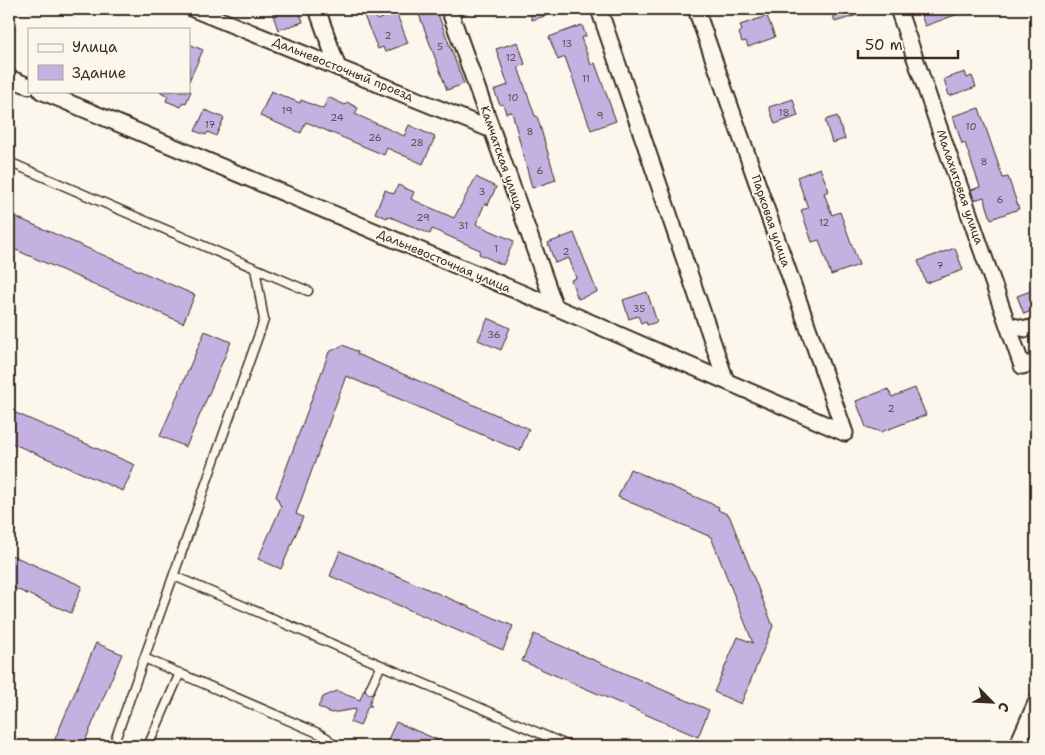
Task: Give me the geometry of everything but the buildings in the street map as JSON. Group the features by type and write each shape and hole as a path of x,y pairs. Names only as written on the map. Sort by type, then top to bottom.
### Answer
{"street":[{"path":"318,9 338,68"},
{"name":"Камчатская улица","path":"449,9 555,307"},
{"path":"599,9 726,381"},
{"name":"Парковая улица","path":"696,9 845,433"},
{"name":"Малахитовая улица","path":"898,9 1008,325 1029,364"},
{"name":"Дальневосточный проезд","path":"199,10 492,130"},
{"path":"9,78 28,86"},
{"name":"Дальневосточная улица","path":"43,92 555,307 845,433"},
{"path":"1008,325 1026,329 1036,327"},
{"path":"1017,746 1035,706"}],"lane":[{"path":"9,162 308,291"},
{"path":"113,746 264,320 255,268"},
{"path":"174,576 569,746"},
{"path":"144,658 318,733 334,746"},
{"path":"370,689 380,665"},
{"path":"148,746 180,674"}]}
